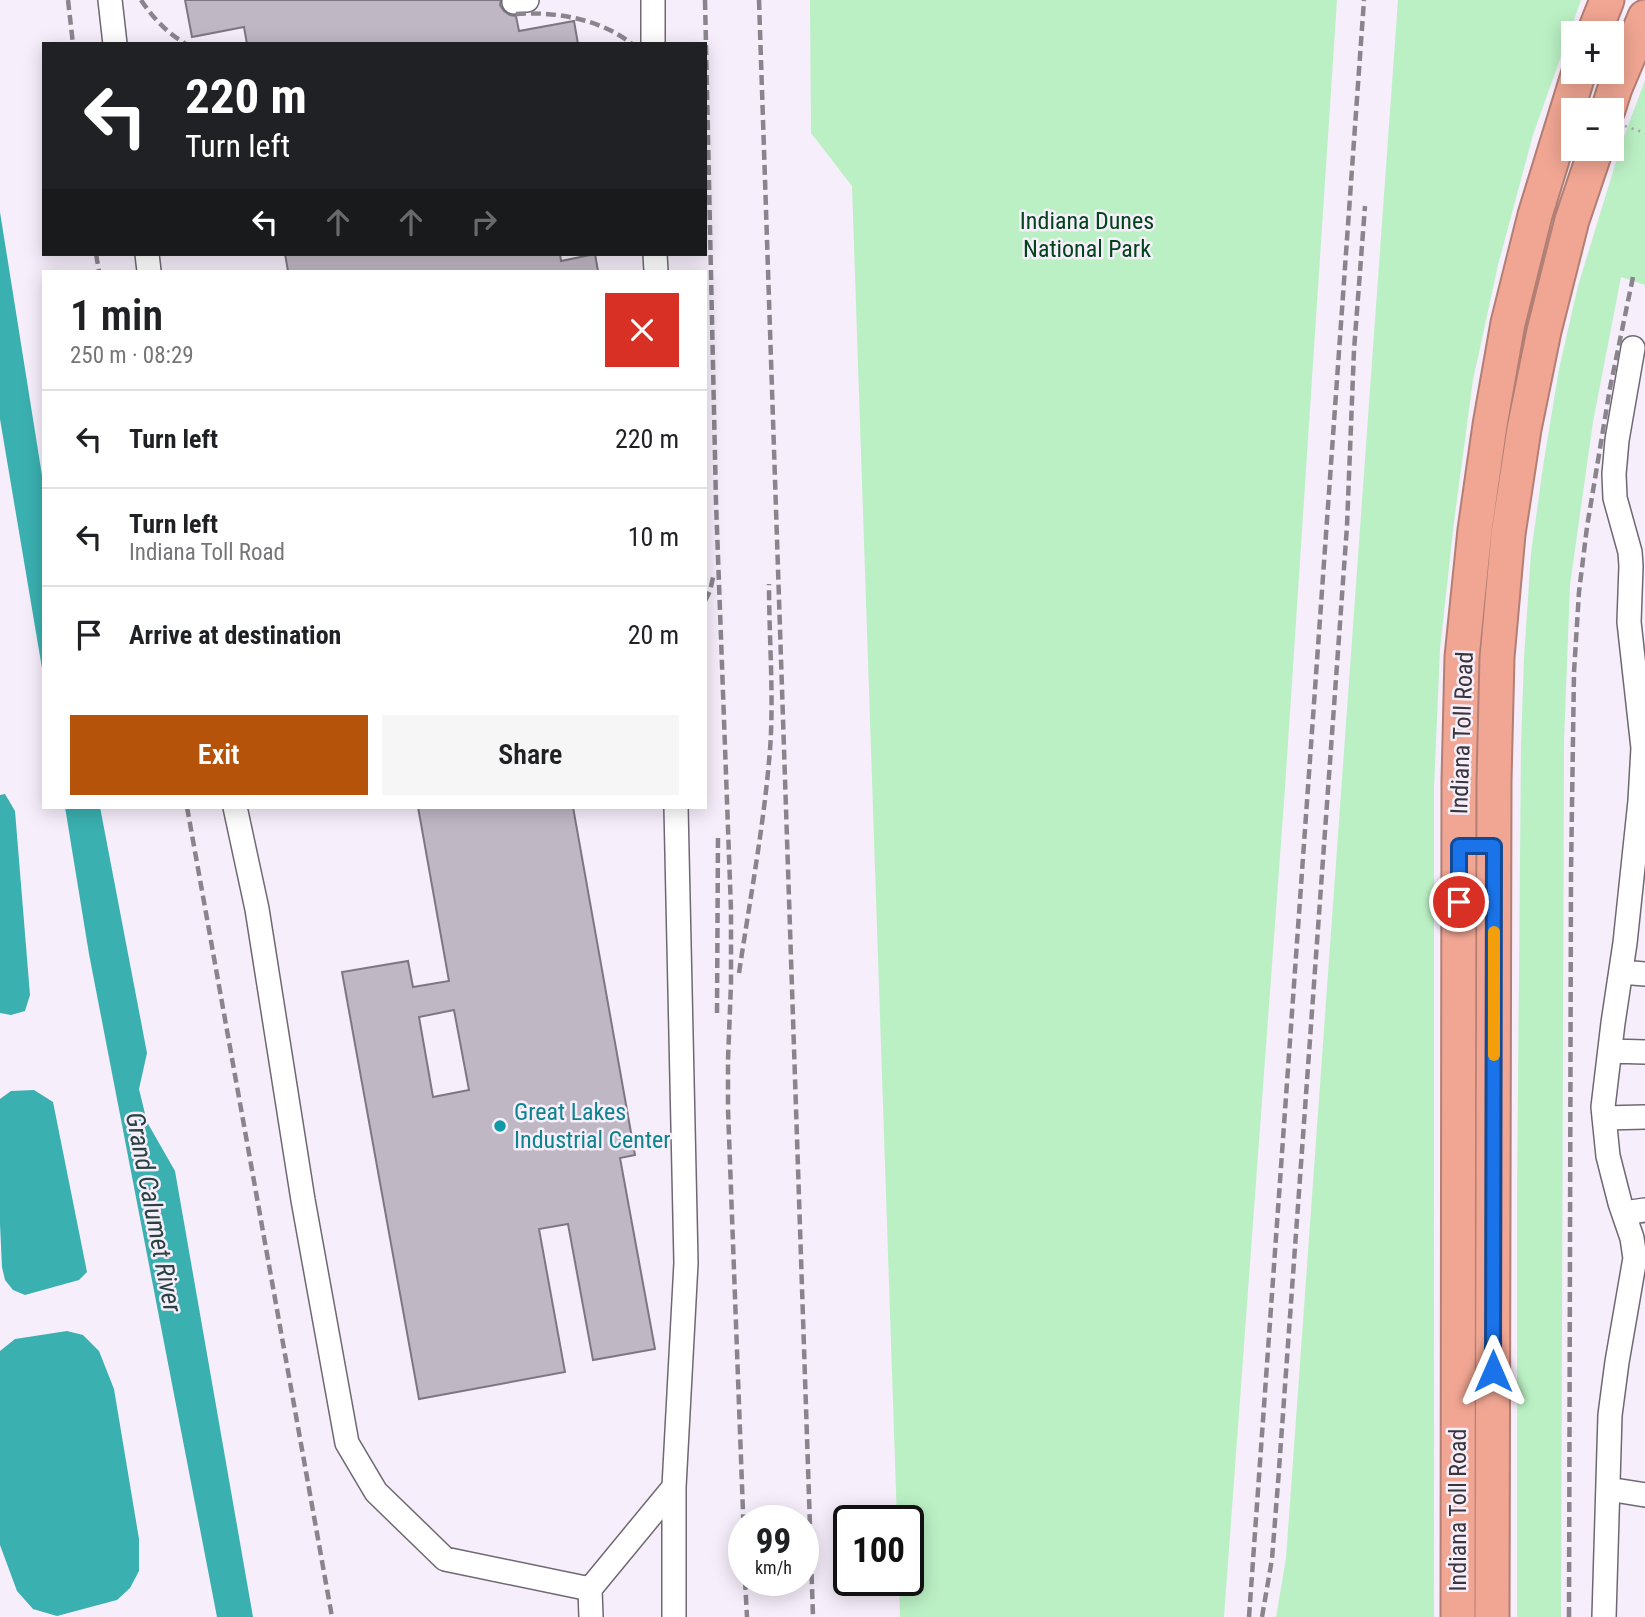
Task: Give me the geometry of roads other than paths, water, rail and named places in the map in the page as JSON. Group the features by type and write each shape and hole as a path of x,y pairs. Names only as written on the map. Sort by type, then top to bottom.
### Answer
{"highway":[{"path":"1599,21 1607,0"},
{"path":"1615,98 1615,88 1645,17"},
{"name":"Indiana Toll Road","path":"1458,1617 1459,846 1462,657 1475,530 1508,323 1535,215 1575,84"},
{"name":"Indiana Toll Road","path":"1492,1617 1497,657 1508,534 1524,429 1544,331 1572,220 1592,161"}],"lane":[{"path":"110,0 115,42"},
{"path":"653,0 653,42"},
{"path":"1604,1617 1610,1415 1635,1258 1632,1238 1634,1212 1608,1156 1603,1107 1621,972 1638,888 1644,748 1638,644 1629,622 1630,552 1615,498 1614,474 1617,440 1633,348"},
{"path":"235,809 257,909 303,1200 347,1443 376,1492 444,1559 590,1589"},
{"path":"674,1617 674,1487 686,1262 676,809"},
{"path":"1459,846 1494,846"},
{"path":"1621,972 1645,974"},
{"path":"1609,1051 1645,1052"},
{"path":"1604,1118 1645,1116"},
{"path":"592,1617 590,1589 674,1487"},
{"path":"1608,1489 1645,1495"}],"water":[{"path":"0,212 42,475 42,668 0,419"},
{"path":"5,794 15,811 30,995 25,1011 11,1015 0,1013 0,795"},
{"name":"Grand Calumet River","path":"65,809 100,809 147,1053 139,1089 147,1122 175,1171 253,1617 217,1617 89,954"},
{"path":"34,1090 53,1102 87,1272 79,1280 25,1295 13,1290 5,1280 2,1267 0,1099 11,1091"},
{"path":"67,1331 83,1335 99,1351 114,1389 139,1539 139,1571 130,1588 117,1600 57,1616 33,1609 17,1591 0,1545 0,1351 15,1339"}],"railway":[{"path":"68,0 73,42"},
{"path":"141,0 161,25 183,42"},
{"path":"705,0 706,42"},
{"path":"759,0 813,1617"},
{"path":"1249,1617 1364,0"},
{"path":"516,14 577,18 606,28 629,42"},
{"path":"707,91 716,502 731,910 728,1109 743,1505"},
{"path":"1262,1617 1272,1559 1278,1483 1347,526 1354,350 1365,206"},
{"path":"96,256 99,270"},
{"path":"1569,1617 1574,672 1579,592 1587,527 1610,388 1633,277"},
{"path":"707,597 714,573"},
{"path":"739,973 770,750 769,584"},
{"path":"187,809 332,1617"},
{"path":"717,1013 718,833"},
{"path":"746,1596 747,1617"}],"place":[{"name":"Great Lakes Industrial Center","path":"500,1126"}],"park label":[{"name":"Indiana Dunes National Park","path":"1087,235"}]}
